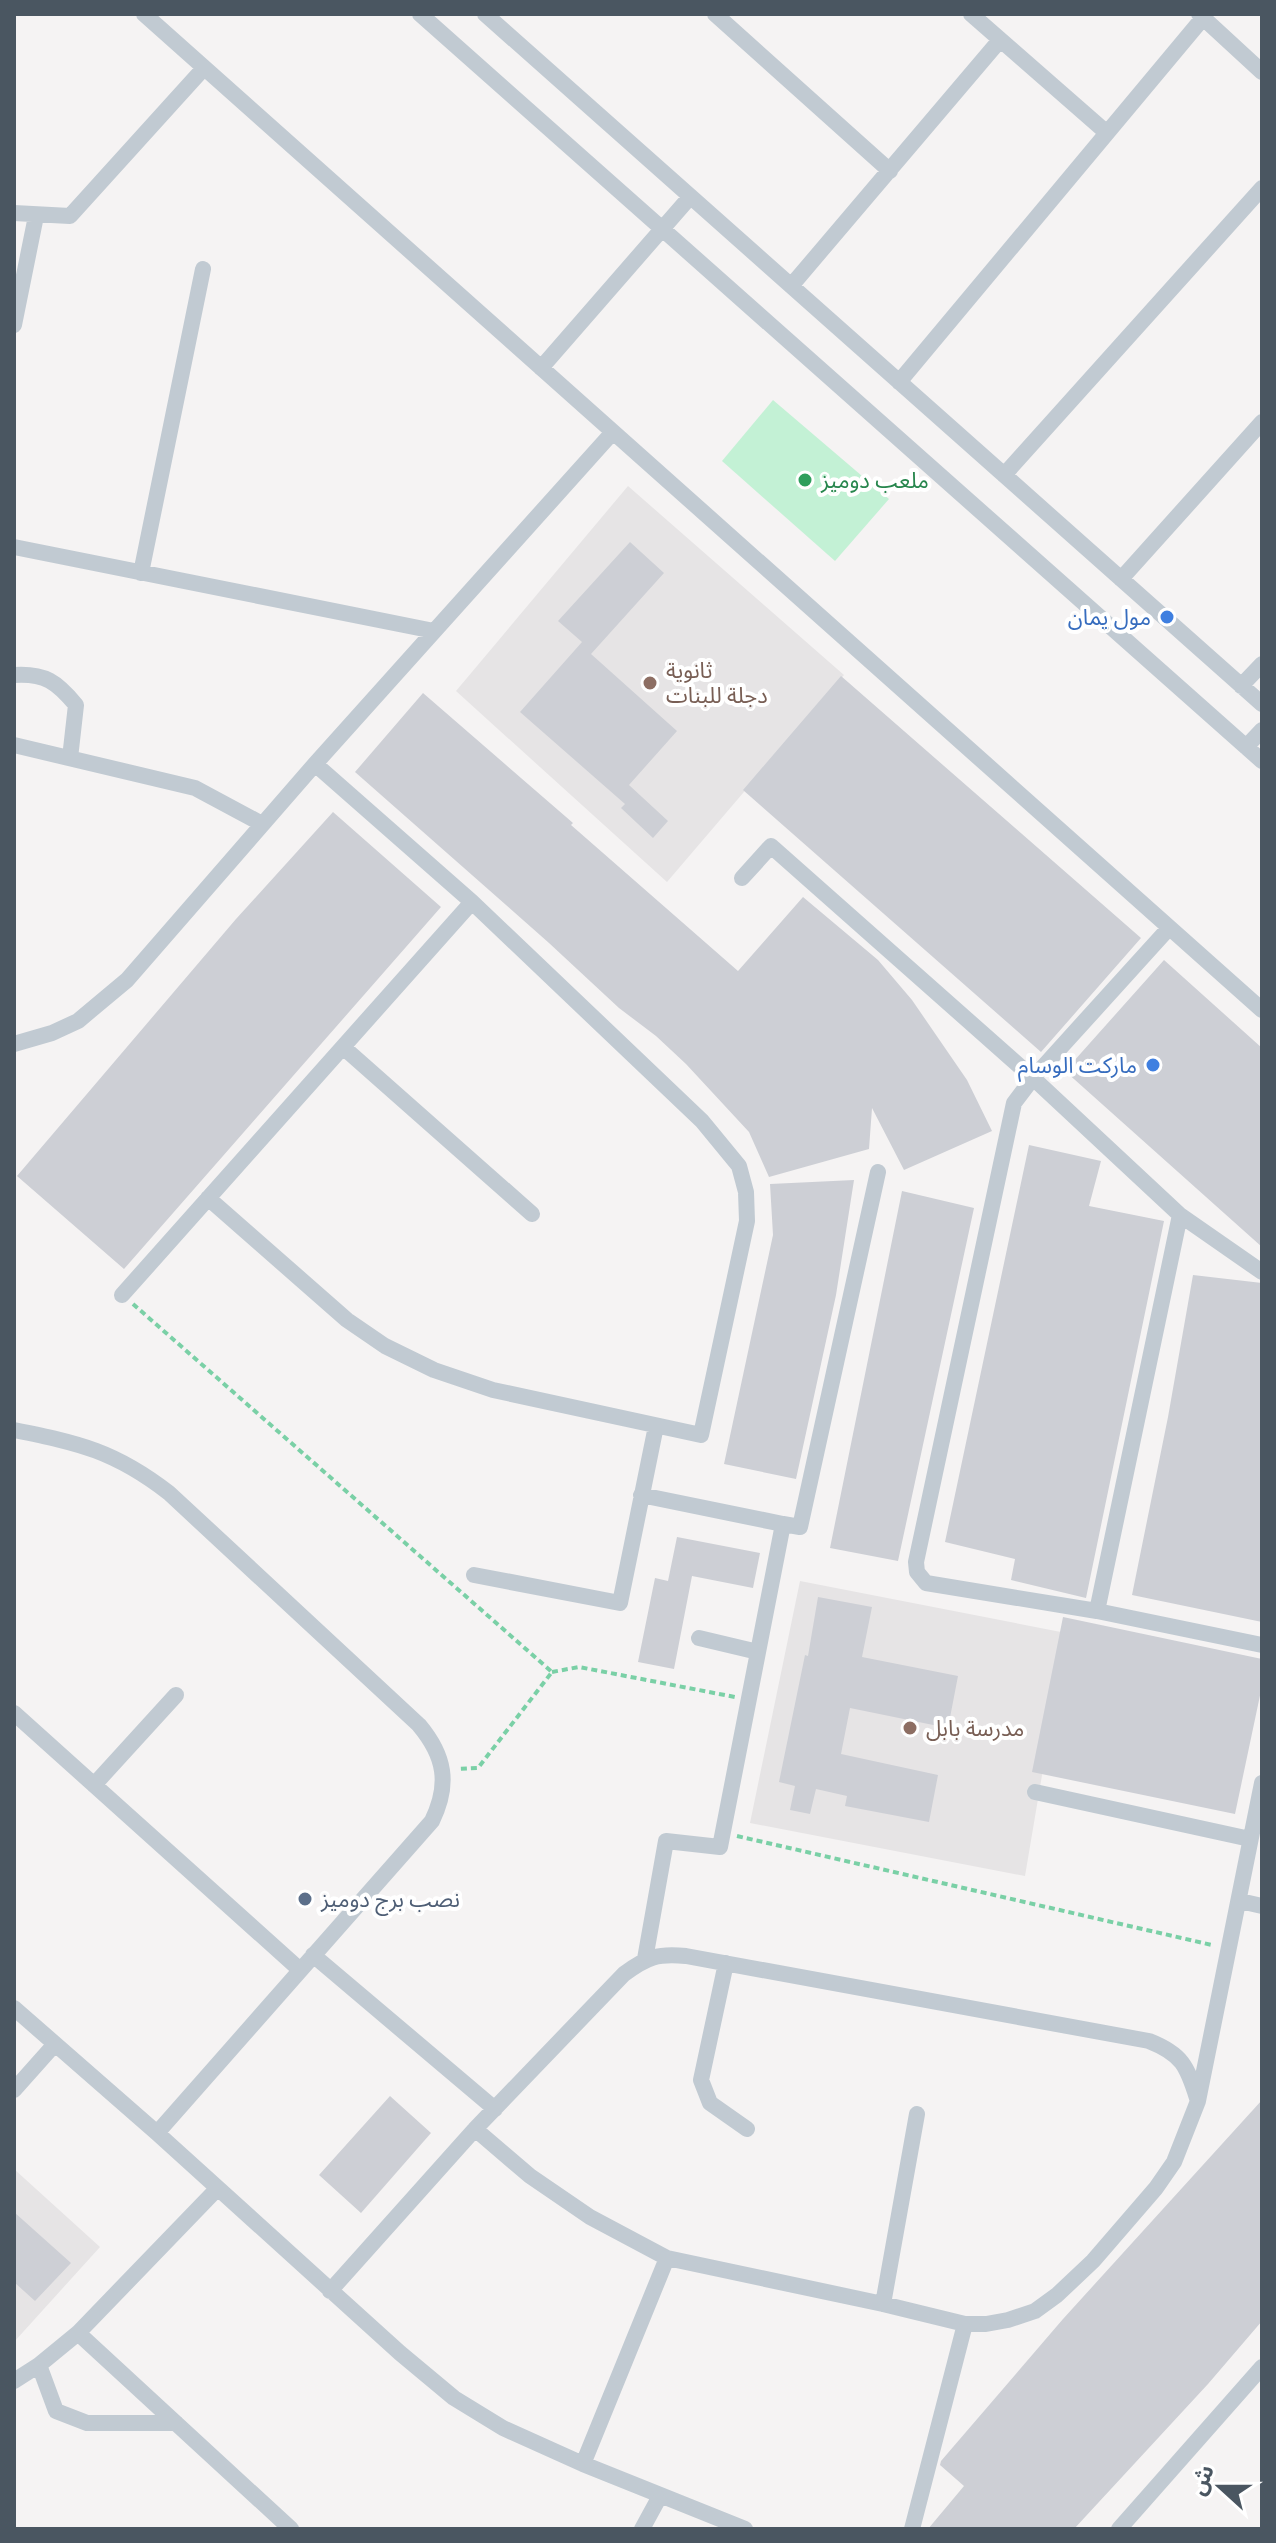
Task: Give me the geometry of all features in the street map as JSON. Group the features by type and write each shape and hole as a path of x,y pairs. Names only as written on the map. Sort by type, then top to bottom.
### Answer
{"street":[{"path":"144,14 1262,1010"},
{"path":"420,14 1262,761"},
{"path":"485,14 1262,704"},
{"path":"715,14 890,171"},
{"path":"971,14 1107,133"},
{"path":"899,382 1201,16 1262,72"},
{"path":"791,286 1000,40"},
{"path":"14,213 70,216 204,68"},
{"path":"1004,475 1262,188"},
{"path":"541,368 690,197"},
{"path":"14,325 36,216"},
{"path":"141,573 203,269"},
{"path":"1121,579 1262,422"},
{"path":"14,1044 66,1027 111,995 161,943 315,764 613,432"},
{"path":"14,547 434,631"},
{"path":"1241,686 1262,664"},
{"path":"14,675 35,674 61,687 76,705 70,758"},
{"path":"1246,747 1262,730"},
{"path":"14,745 195,788 262,824"},
{"path":"208,1198 347,1320 385,1346 434,1370 493,1390 701,1435 747,1221 746,1192 739,1166 702,1121 472,902 315,764"},
{"path":"742,878 771,846 1033,1078 1180,1215 1262,1272"},
{"path":"122,1295 472,902"},
{"path":"1169,928 1014,1103 916,1562 917,1572 926,1583 1097,1611 1262,1645"},
{"path":"343,1047 532,1214"},
{"path":"641,1495 800,1527 878,1172"},
{"path":"1097,1611 1180,1215"},
{"path":"474,1575 620,1603 656,1426"},
{"path":"14,1430 99,1450 126,1463 169,1493 419,1725 436,1747 442,1771 442,1794 432,1821 157,2133"},
{"path":"645,1959 666,1841 720,1847 783,1524"},
{"path":"699,1638 758,1652"},
{"path":"94,1785 176,1695"},
{"path":"14,1713 299,1969"},
{"path":"475,2129 530,2176 590,2217 667,2258 965,2324 1008,2320 1035,2311 1093,2261 1156,2188 1174,2162 1198,2101 1262,1783"},
{"path":"1035,1792 1250,1839"},
{"path":"1240,1901 1262,1906"},
{"path":"330,2291 475,2129 624,1974 645,1959 667,1954 1149,2041 1174,2053 1183,2062 1198,2101"},
{"path":"313,1955 495,2109"},
{"path":"726,1963 701,2080 710,2103 747,2129"},
{"path":"14,2008 454,2398 503,2428 583,2464 745,2529"},
{"path":"14,2090 55,2044"},
{"path":"883,2304 917,2114"},
{"path":"14,2381 78,2333 217,2189"},
{"path":"583,2464 667,2258"},
{"path":"912,2529 965,2324"},
{"path":"78,2333 291,2529"},
{"path":"39,2365 56,2411 87,2423 176,2423"},
{"path":"1119,2529 1262,2367"},
{"path":"642,2529 660,2496"}],"path":[{"path":"122,1295 552,1672"},
{"path":"442,1771 478,1768 552,1672 579,1667 749,1700"},
{"path":"723,1833 1230,1949"}],"shaded area":[{"name":"ثانوية دجلة للبنات","path":"628,486 844,675 667,882 456,691"},
{"name":"مدرسة بابل","path":"800,1581 1066,1633 1025,1876 750,1823"},
{"path":"14,2169 100,2247 14,2342"}],"green space":[{"name":"ملعب دوميز","path":"773,400 889,499 835,561 722,461"}],"building":[{"path":"630,542 664,573 591,654 677,731 629,785 668,821 653,838 621,808 625,804 520,712 582,642 558,621"},
{"path":"841,676 1141,938 1041,1052 743,790"},
{"path":"423,693 738,971 803,897 878,960 912,1000 967,1080 992,1131 904,1170 872,1108 869,1149 769,1177 749,1132 686,1064 355,772"},
{"path":"333,812 441,907 124,1269 17,1176 236,919"},
{"path":"1164,960 1262,1048 1262,1247 1065,1071"},
{"path":"1029,1145 1101,1161 1089,1206 1164,1221 1086,1598 1011,1580 1015,1559 945,1542"},
{"path":"854,1180 836,1295 796,1479 724,1464 773,1235 770,1184"},
{"path":"902,1191 974,1208 898,1561 830,1548"},
{"path":"1193,1275 1262,1283 1262,1622 1132,1595"},
{"path":"677,1537 760,1553 753,1588 692,1576 674,1669 638,1662 655,1578 668,1581"},
{"path":"818,1597 872,1607 862,1657 958,1676 948,1728 850,1708 841,1754 938,1775 929,1822 845,1806 847,1796 816,1789 810,1814 790,1810 795,1786 779,1782"},
{"path":"1063,1617 1262,1659 1262,1686 1235,1814 1032,1772"},
{"path":"390,2096 431,2133 361,2213 319,2175"},
{"path":"1262,2100 1262,2321 1074,2529 928,2529 964,2486 940,2465 941,2461 1063,2319"},
{"path":"14,2212 71,2263 35,2301 14,2282"}],"place":[{"name":"ملعب دوميز","path":"805,480"},
{"name":"مول يمان","path":"1167,617"},
{"name":"ثانوية دجلة للبنات","path":"650,683"},
{"name":"ماركت الوسام","path":"1153,1065"},
{"name":"مدرسة بابل","path":"910,1728"},
{"name":"نصب برج دوميز","path":"305,1899"}]}
